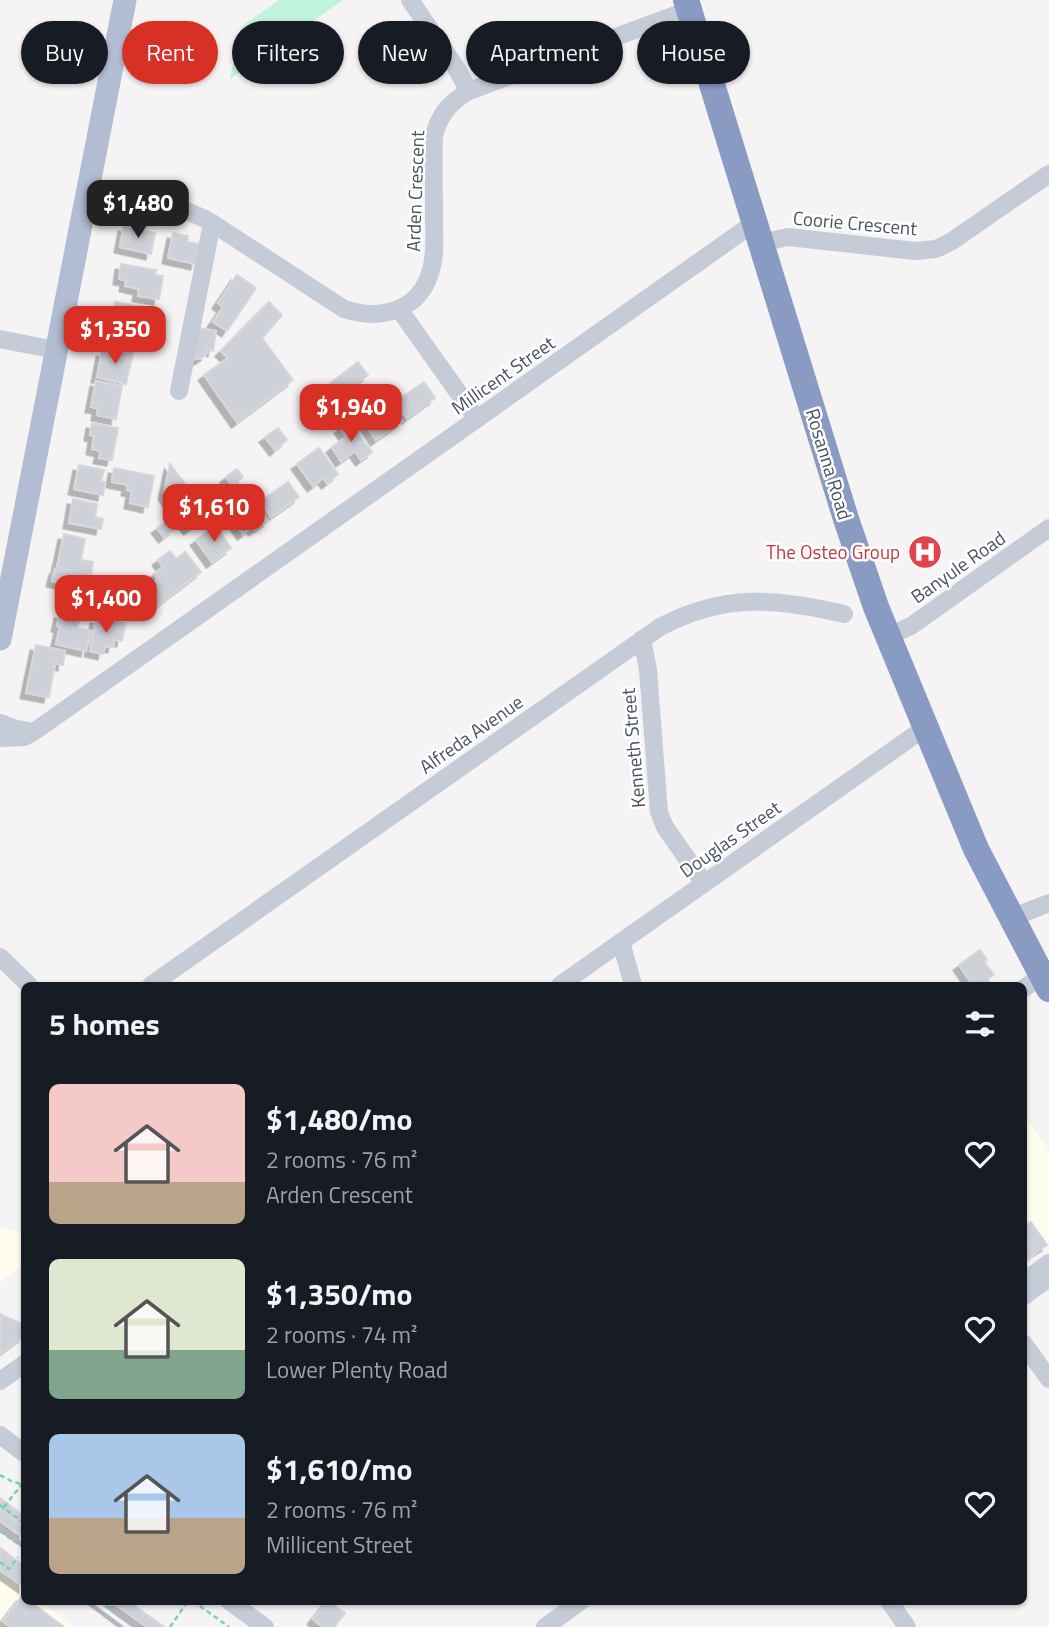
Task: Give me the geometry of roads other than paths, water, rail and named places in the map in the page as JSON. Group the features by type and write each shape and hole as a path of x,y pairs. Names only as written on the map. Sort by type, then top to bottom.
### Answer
{"highway":[{"name":"Rosanna Road","path":"687,5 846,519 876,607 976,849 1016,927 1038,984"}],"main road":[{"path":"0,639 125,0"}],"street":[{"path":"410,0 455,66 468,91"},
{"name":"Arden Crescent","path":"399,309 423,289 434,260 434,135 437,124 449,105 468,91 687,5"},
{"name":"Coorie Crescent","path":"757,233 915,251 936,249 962,235 1049,174"},
{"path":"88,189 168,205 194,214 344,309 366,315 389,313 399,309 477,419"},
{"path":"179,391 212,223"},
{"name":"Millicent Street","path":"0,738 24,737 35,731 477,419 757,233"},
{"path":"0,339 56,350"},
{"name":"Banyule Road","path":"888,636 911,626 1049,528"},
{"name":"Alfreda Avenue","path":"155,982 642,639 677,618 713,606 755,601 794,603 844,614"},
{"name":"Kenneth Street","path":"642,639 648,670 659,812 665,827 704,883"},
{"path":"0,723 35,731"},
{"name":"Douglas Street","path":"563,982 926,727"},
{"path":"1016,927 1049,905"},
{"path":"621,942 632,982"},
{"path":"0,957 26,982"},
{"path":"1027,1279 1049,1263"},
{"path":"1027,1294 1049,1278"},
{"path":"1027,1348 1049,1379"},
{"path":"0,1381 21,1366"},
{"path":"0,1435 21,1451"},
{"path":"235,1605 265,1627"},
{"path":"545,1627 575,1605"},
{"path":"892,1605 907,1627"}],"railway":[{"path":"0,1528 21,1544"},
{"path":"91,1605 121,1627"},
{"path":"115,1612 137,1627"}],"place":[{"name":"The Osteo Group","path":"925,552"}]}
